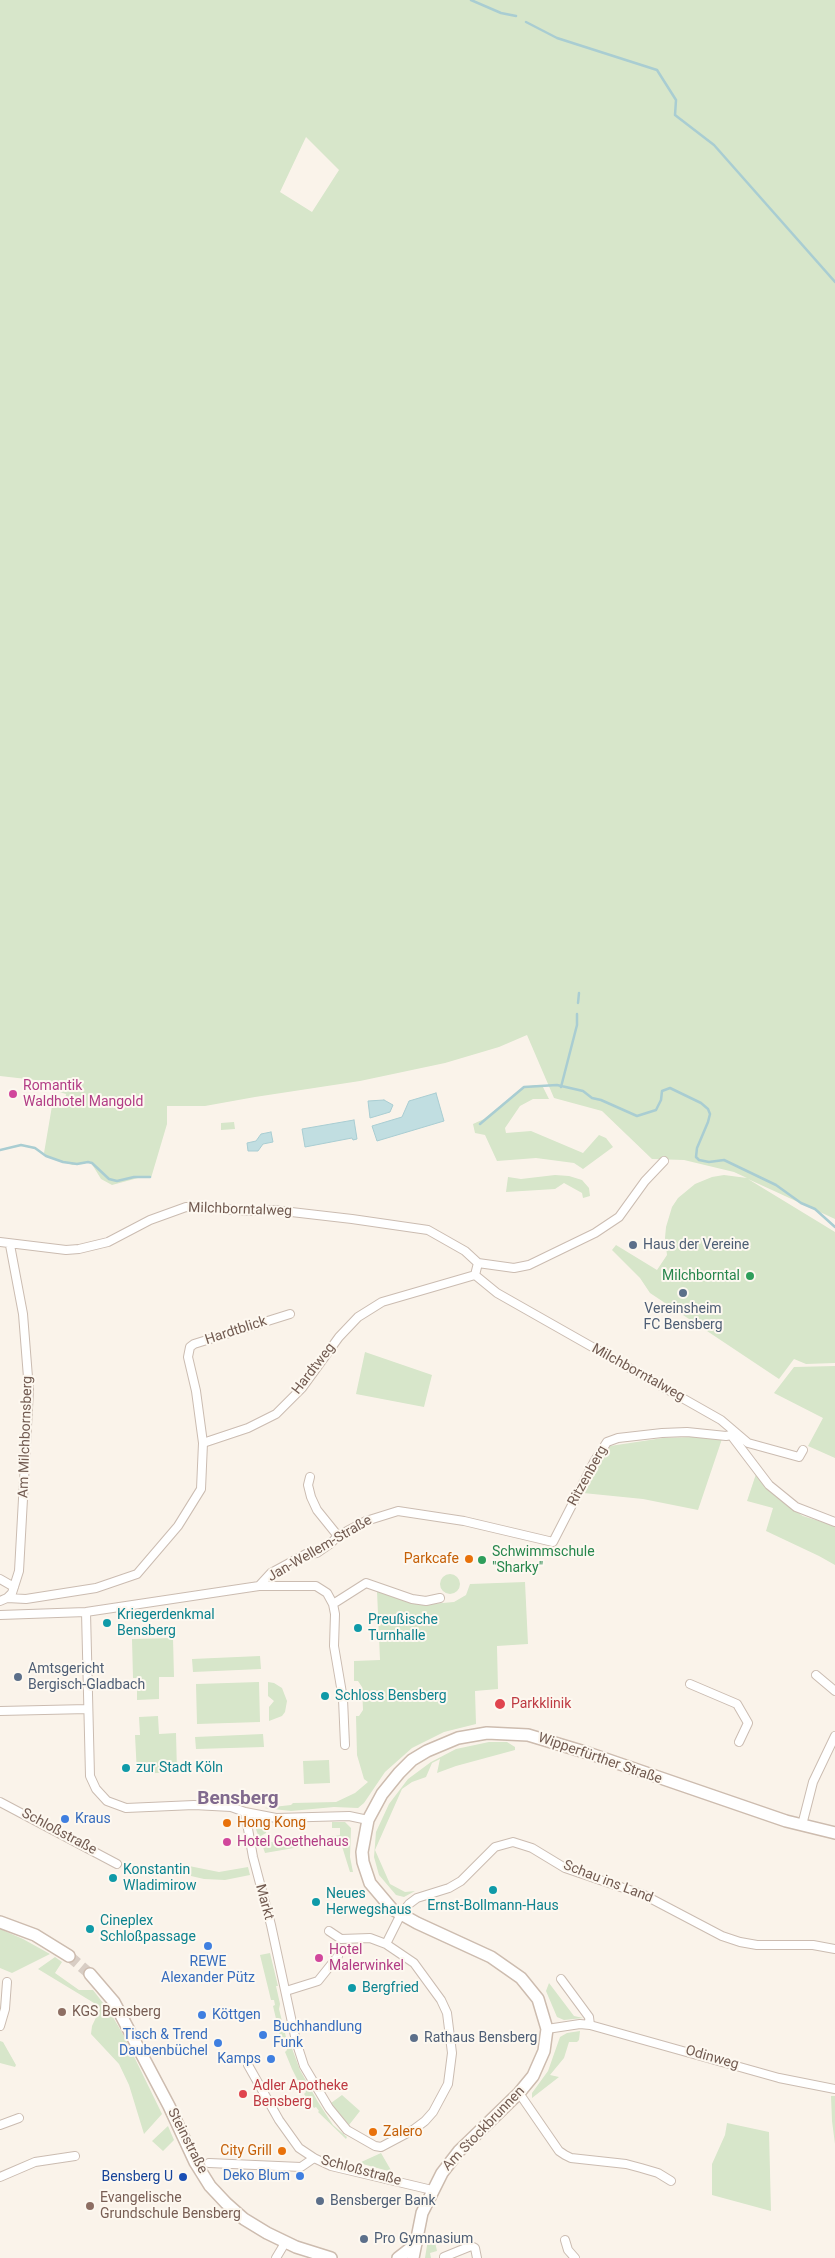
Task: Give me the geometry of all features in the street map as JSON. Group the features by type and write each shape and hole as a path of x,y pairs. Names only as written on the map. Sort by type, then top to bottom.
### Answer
{"main road":[{"name":"Wipperfürther Straße","path":"547,2029 538,1999 521,1978 491,1957 392,1909 377,1892 366,1873 362,1852 368,1820 389,1784 412,1760 442,1743 473,1734 501,1733 539,1737 802,1825 835,1833"},
{"path":"0,1922 35,1935 69,1956"},
{"name":"Steinstraße","path":"90,1974 114,2002 169,2106 195,2162 210,2186 226,2204 244,2219 285,2243 331,2258"},
{"name":"Am Stockbrunnen","path":"413,2258 422,2213 432,2190 459,2151 519,2093 533,2076 541,2059 547,2029"},
{"path":"398,2258 416,2244"}],"street":[{"path":"475,1275 478,1263 514,1268 529,1265 602,1230 619,1217 645,1181 664,1161"},
{"name":"Milchborntalweg","path":"0,1242 10,1245 66,1250 92,1247 186,1207 253,1211 274,1210 428,1230 465,1251 478,1263"},
{"name":"Am Milchbornsberg","path":"3,1600 14,1587 19,1571 29,1390 23,1314 10,1245"},
{"name":"Milchborntalweg","path":"475,1275 497,1294 721,1420 732,1434 748,1443 790,1455 799,1456 803,1450"},
{"name":"Hardtweg","path":"203,1443 248,1428 276,1414 302,1388 339,1337 358,1317 382,1302 475,1275"},
{"name":"Hardtblick","path":"203,1443 196,1391 188,1357 190,1348 194,1344 290,1314"},
{"name":"Ritzenberg","path":"554,1542 594,1462 607,1442 618,1438 687,1432 732,1434"},
{"path":"732,1434 769,1486 796,1507 835,1522"},
{"path":"3,1600 26,1599 96,1588 137,1574 178,1526 201,1489 203,1443"},
{"path":"310,1477 308,1485 316,1510 338,1536"},
{"name":"Jan-Wellem-Straße","path":"0,1615 86,1612 258,1586 271,1573 306,1554 317,1553 338,1536 366,1521 398,1511 464,1521 554,1542"},
{"path":"0,1579 14,1587"},
{"path":"333,1604 366,1583 412,1599 426,1601 440,1598"},
{"path":"258,1586 316,1586 327,1592 333,1604 335,1614 334,1646 344,1699 345,1744"},
{"path":"86,1612 90,1776 96,1789 106,1802 126,1808 145,1809 194,1805 231,1807 245,1812 276,1818 349,1816 368,1820"},
{"path":"816,1675 835,1691"},
{"path":"690,1684 737,1704 748,1723 739,1742"},
{"path":"0,1711 88,1709"},
{"path":"802,1825 813,1782 835,1736"},
{"name":"Schloßstraße","path":"0,1802 117,1864"},
{"name":"Markt","path":"245,1812 253,1857 286,1991 296,2041 313,2083 328,2108 347,2130 375,2146 381,2147 413,2130 434,2112 448,2084 452,2066 451,2036 441,2000 414,1963 386,1944"},
{"name":"Schau ins Land","path":"401,1914 417,1898 439,1892 461,1880 495,1847 513,1842 532,1848 565,1868 644,1895 722,1936 740,1942 757,1945 813,1946 835,1949"},
{"path":"329,1931 341,1939 370,1938 386,1944 401,1914"},
{"path":"286,1991 318,1981 338,1956"},
{"path":"561,1979 589,2017 590,2025"},
{"path":"0,2026 5,2009 7,1982"},
{"name":"Odinweg","path":"547,2029 580,2024 590,2025 779,2078 835,2089"},
{"name":"Schloßstraße","path":"248,2065 279,2120 299,2148 331,2166 432,2190"},
{"path":"519,2093 559,2151 564,2155 571,2158 641,2168 658,2173 671,2180"},
{"path":"0,2125 18,2118"},
{"path":"0,2177 35,2162 75,2156"},
{"path":"209,2163 301,2167 314,2158"},
{"path":"566,2240 568,2250 575,2258"},
{"path":"276,2258 285,2243"},
{"path":"444,2257 470,2246 475,2248 478,2258"}],"green space":[{"path":"0,0 835,0 835,1219 748,1179 835,1232 835,1363 806,1364 794,1359 779,1379 650,1293 640,1278 612,1250 616,1245 657,1270 667,1255 666,1227 672,1207 678,1198 695,1184 712,1177 724,1175 747,1178 734,1172 684,1160 652,1159 602,1111 554,1098 527,1035 499,1047 445,1063 360,1081 205,1106 167,1106 167,1124 151,1178 138,1178 112,1185 101,1179 90,1161 73,1165 48,1157 44,1153 52,1106 64,1108 66,1094 44,1087 44,1081 0,1076","holes":["306,137 339,170 312,212 280,192"]},
{"path":"542,1085 549,1099 533,1099 520,1106 505,1128 506,1133 531,1131 583,1153 599,1135 606,1138 613,1147 583,1169 574,1163 536,1158 497,1161 485,1135 475,1133 473,1124 484,1119 523,1087"},
{"path":"234,1122 235,1129 221,1130 221,1123"},
{"path":"555,1175 569,1176 582,1180 589,1188 590,1196 583,1198 582,1193 564,1183 555,1189 506,1192 508,1177 521,1179"},
{"path":"365,1352 432,1375 424,1407 356,1394"},
{"path":"835,1366 835,1458 808,1446 823,1418 774,1393 794,1367"},
{"path":"693,1437 722,1439 698,1510 643,1499 583,1493 610,1446 663,1438"},
{"path":"756,1474 774,1495 789,1507 803,1516 835,1526 835,1565 766,1531 773,1508 747,1501"},
{"path":"450,1574 457,1577 460,1584 457,1591 450,1594 443,1591 440,1584 443,1577"},
{"path":"525,1582 528,1644 497,1646 498,1689 475,1691 476,1724 444,1732 412,1748 385,1772 364,1803 358,1808 334,1807 291,1811 264,1808 291,1805 293,1803 336,1802 355,1793 368,1782 364,1779 357,1755 356,1716 359,1716 363,1710 362,1687 358,1681 354,1681 354,1661 380,1660 377,1591 420,1605 454,1602 466,1595 470,1584"},
{"path":"173,1638 174,1677 159,1677 159,1699 137,1700 137,1678 133,1678 132,1639"},
{"path":"260,1656 261,1669 193,1672 192,1659"},
{"path":"259,1682 260,1722 197,1724 196,1684"},
{"path":"268,1682 282,1688 287,1701 285,1712 282,1716 269,1721 269,1707 274,1701 268,1696"},
{"path":"158,1716 159,1734 176,1733 177,1772 137,1774 135,1735 140,1735 139,1717"},
{"path":"263,1734 264,1747 196,1749 195,1737"},
{"path":"489,1742 507,1742 515,1747 515,1750 437,1773 440,1759 432,1763 426,1777 412,1782 402,1789 375,1850 390,1884 405,1892 415,1891 404,1897 396,1895 379,1875 374,1857 376,1832 389,1804 408,1779 431,1762 456,1749"},
{"path":"329,1760 330,1783 304,1784 303,1761"},
{"path":"259,1822 267,1823 266,1833 259,1837 255,1827"},
{"path":"332,1822 345,1822 351,1828 350,1857 353,1872 350,1872 340,1840 265,1853 261,1841 267,1839 271,1842 297,1844 316,1842 340,1835 340,1828 332,1828"},
{"path":"189,1866 219,1872 248,1867 250,1875 225,1880 204,1879 191,1876"},
{"path":"0,1929 50,1954 12,1973 0,1968"},
{"path":"270,1953 278,1986 276,1986 280,2004 279,2009 287,2041 290,2043 300,2070 318,2102 333,2125 347,2137 346,2139 318,2112 316,2107 314,2108 304,2094 306,2092 304,2088 302,2089 285,2052 287,2050 286,2045 283,2046 278,2029 280,2028 273,2006 275,2005 274,2000 271,2000 260,1955"},
{"path":"55,1957 62,1962 55,1973 79,1990 93,1990 110,2012 124,2036 162,2114 144,2134 129,2085 119,2064 91,2034 92,2026 100,2009 99,2006 38,1969"},
{"path":"549,1983 574,2016 583,2018 564,2020 557,2017 546,1991"},
{"path":"580,2031 579,2040 577,2042 569,2042 564,2058 550,2075 559,2077 532,2098 532,2093 548,2071 560,2037 567,2033"},
{"path":"0,2041 3,2042 16,2065 15,2067 0,2063"},
{"path":"342,2095 360,2111 349,2125 331,2103"},
{"path":"831,2096 835,2096 835,2144 832,2121"},
{"path":"727,2123 769,2132 771,2211 712,2195 712,2164 725,2135"},
{"path":"168,2126 174,2140 163,2151 152,2141"},
{"path":"381,2153 392,2172 359,2163"},
{"path":"428,2239 435,2242 437,2251 430,2253 431,2258 425,2258"}],"water":[{"path":"436,1093 444,1121 377,1141 372,1126 402,1117 409,1101"},
{"path":"384,1100 393,1105 390,1112 370,1118 368,1101"},
{"path":"354,1120 357,1139 353,1140 352,1138 305,1147 302,1129"},
{"path":"271,1132 273,1142 263,1144 258,1151 248,1151 247,1143 256,1141 261,1134"}],"waterway":[{"path":"471,0 501,13 516,16"},
{"path":"526,22 557,38 657,70 676,100 675,115 714,145 835,282"},
{"path":"578,1003 579,993"},
{"path":"561,1087 577,1025 577,1014"},
{"path":"480,1124 524,1087 557,1085 583,1091 592,1098 637,1116 656,1110 661,1100 662,1091 670,1088 701,1103 708,1109 710,1114 708,1122 697,1148 696,1157 699,1160 709,1162 724,1160 776,1185 801,1203 815,1209 835,1227"},
{"path":"0,1150 21,1145 35,1148 46,1156 63,1162 77,1164 92,1163 109,1179 117,1181 134,1177 150,1177"}],"tunnel":[{"path":"69,1956 90,1974"}],"place":[{"name":"Romantik Waldhotel Mangold","path":"13,1094"},
{"name":"Haus der Vereine","path":"633,1245"},
{"name":"Milchborntal","path":"750,1276"},
{"name":"Vereinsheim FC Bensberg","path":"683,1293"},
{"name":"Parkcafe","path":"469,1559"},
{"name":"Schwimmschule \"Sharky\"","path":"482,1560"},
{"name":"Kriegerdenkmal Bensberg","path":"107,1623"},
{"name":"Preußische Turnhalle","path":"358,1628"},
{"name":"Amtsgericht Bergisch-Gladbach","path":"18,1677"},
{"name":"Schloss Bensberg","path":"325,1696"},
{"name":"Parkklinik","path":"500,1704"},
{"name":"zur Stadt Köln","path":"126,1768"},
{"name":"Kraus","path":"65,1819"},
{"name":"Hong Kong","path":"227,1823"},
{"name":"Hotel Goethehaus","path":"227,1842"},
{"name":"Konstantin Wladimirow","path":"113,1878"},
{"name":"Ernst-Bollmann-Haus","path":"493,1890"},
{"name":"Neues Herwegshaus","path":"316,1902"},
{"name":"Cineplex Schloßpassage","path":"90,1929"},
{"name":"REWE Alexander Pütz","path":"208,1946"},
{"name":"Hotel Malerwinkel","path":"319,1958"},
{"name":"Bergfried","path":"352,1988"},
{"name":"KGS Bensberg","path":"62,2012"},
{"name":"Köttgen","path":"202,2015"},
{"name":"Buchhandlung Funk","path":"263,2035"},
{"name":"Rathaus Bensberg","path":"414,2038"},
{"name":"Tisch & Trend Daubenbüchel","path":"218,2043"},
{"name":"Kamps","path":"271,2059"},
{"name":"Adler Apotheke Bensberg","path":"243,2094"},
{"name":"Zalero","path":"373,2132"},
{"name":"City Grill","path":"282,2151"},
{"name":"Deko Blum","path":"300,2176"},
{"name":"Bensberg U","path":"183,2177"},
{"name":"Bensberger Bank","path":"320,2201"},
{"name":"Evangelische Grundschule Bensberg","path":"90,2206"},
{"name":"Pro Gymnasium","path":"364,2239"}],"district":[{"name":"Bensberg","path":"238,1799"}]}
